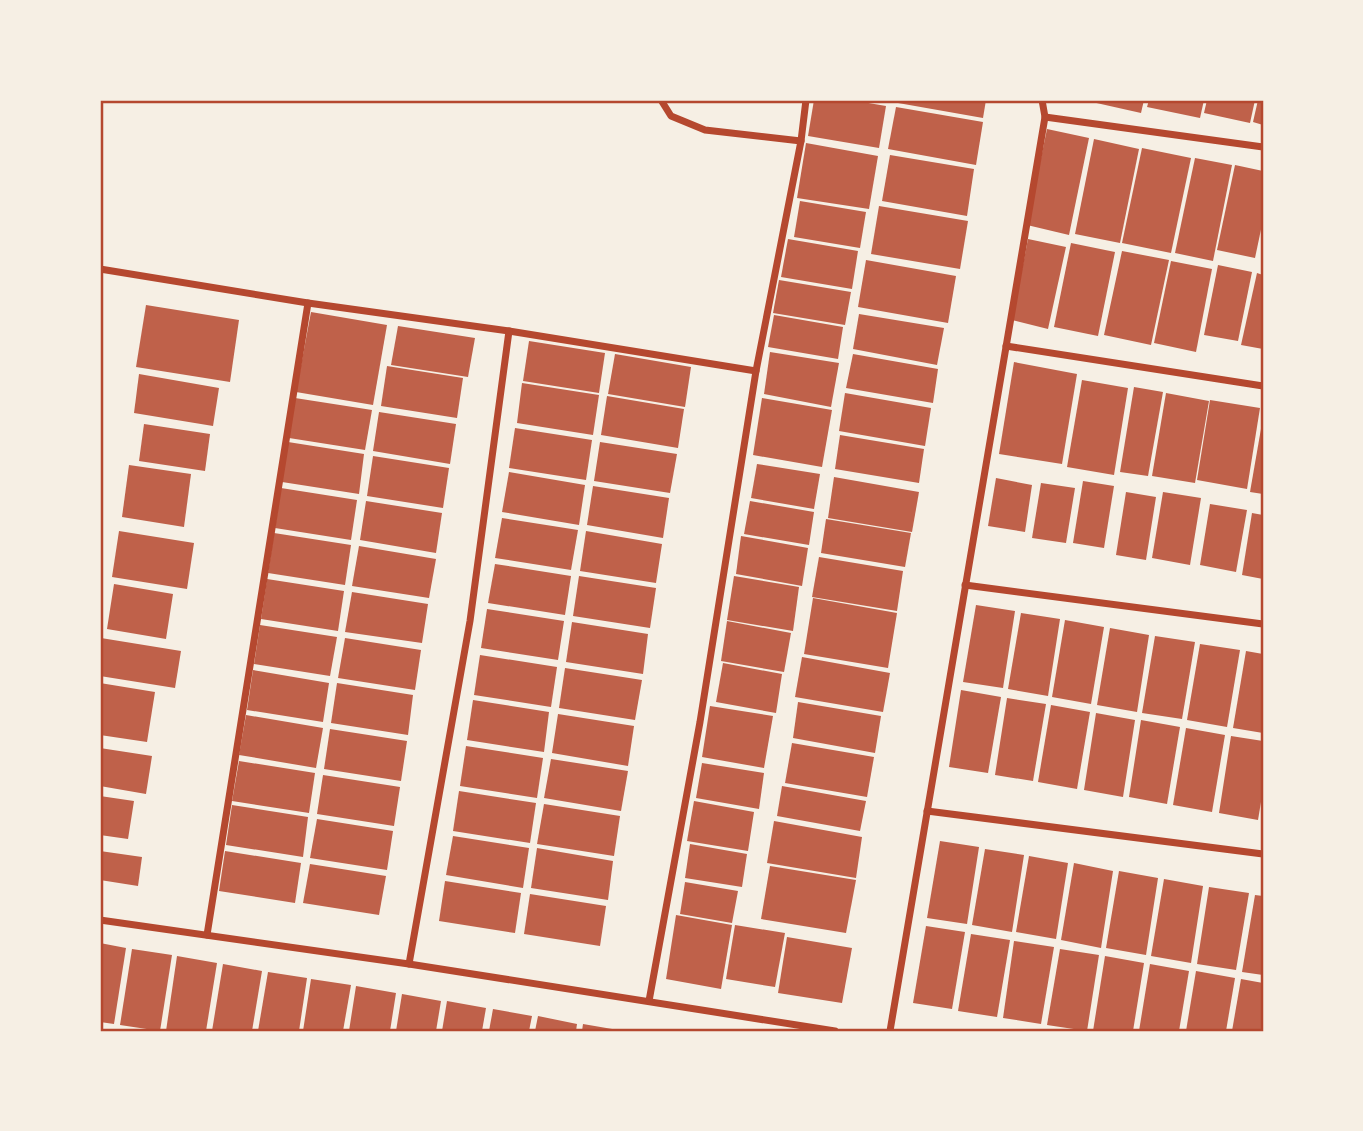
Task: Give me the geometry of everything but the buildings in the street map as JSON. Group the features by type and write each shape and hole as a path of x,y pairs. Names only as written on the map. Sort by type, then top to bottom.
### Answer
{"street":[{"path":"661,100 671,116 705,130 801,141"},
{"path":"649,1001 700,722 756,371 801,141 806,100"},
{"path":"890,1031 1045,117 1042,100"},
{"path":"1045,117 1263,147"},
{"path":"100,269 756,371"},
{"path":"207,934 307,303"},
{"path":"409,964 470,621 509,331"},
{"path":"1006,346 1263,386"},
{"path":"965,585 1263,624"},
{"path":"927,811 1263,854"},
{"path":"100,920 409,964 835,1031"}]}
